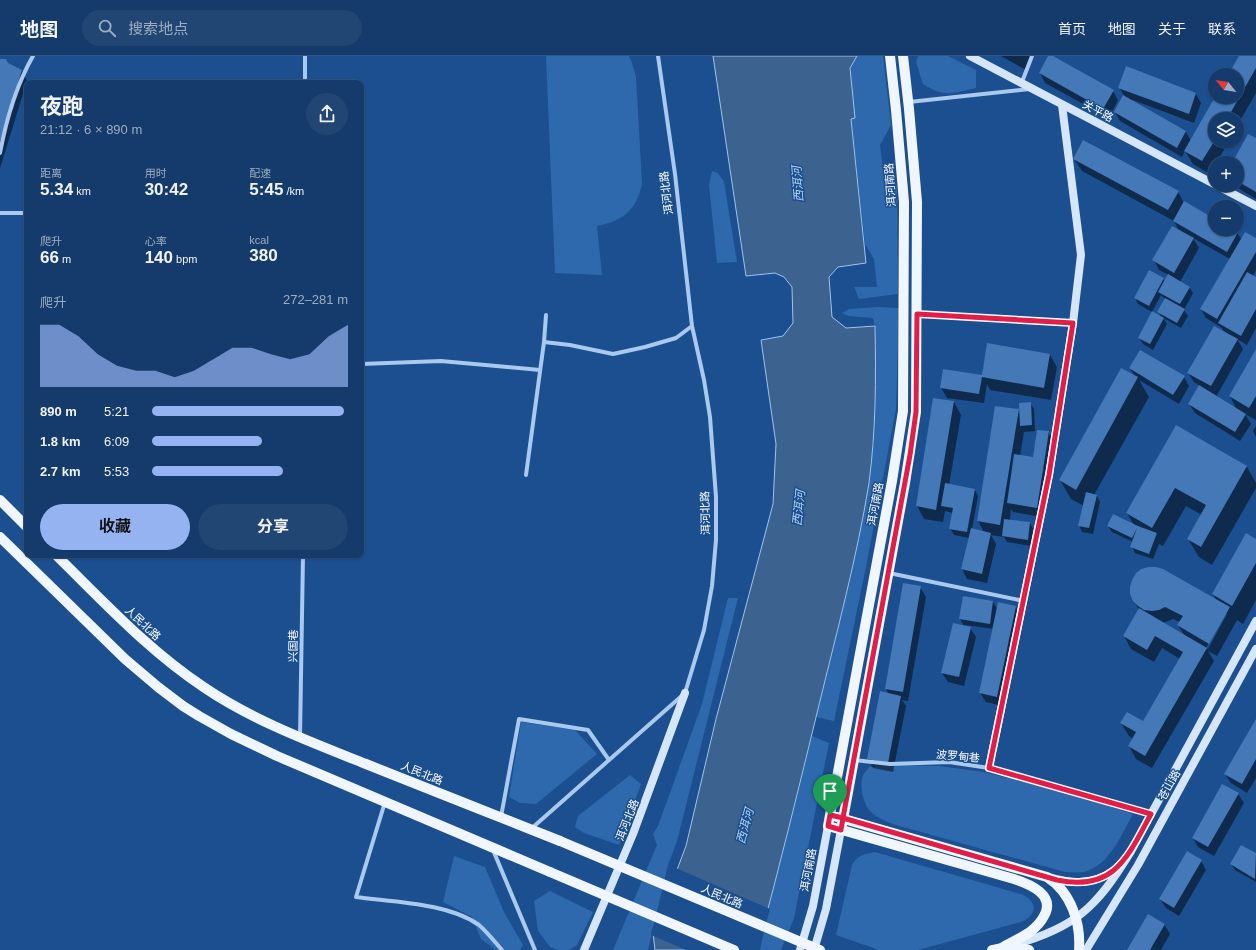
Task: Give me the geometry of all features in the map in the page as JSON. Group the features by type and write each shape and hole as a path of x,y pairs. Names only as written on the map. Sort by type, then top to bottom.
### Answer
{"main road":[{"name":"洱河南路","path":"828,826 892,481 903,411 904,202 890,56"},
{"path":"841,830 910,455 916,412 917,202 909,102 903,56"},
{"path":"0,500 24,524"},
{"path":"0,537 119,654 183,706 220,728 253,745 734,950"},
{"name":"人民北路","path":"59,558 132,629 179,670 203,687 264,721 300,737 560,841 820,950"},
{"path":"830,815 1048,877 1066,896 1076,918 1079,932 1079,950"},
{"path":"828,826 1014,879 1037,889 1044,896 1046,901 1044,917 1030,932 1003,947 992,950"},
{"path":"1003,947 1029,950"}],"street":[{"path":"0,153 3,137 23,73 33,56"},
{"path":"305,56 305,80"},
{"name":"洱河北路","path":"584,950 633,834 685,693 704,630 712,586 716,540 716,497 710,417 704,380 692,326 675,174 658,56"},
{"name":"关平路","path":"970,56 1256,206"},
{"path":"1022,82 1032,56"},
{"path":"909,102 1033,88"},
{"path":"989,768 1049,475 1073,323 1081,256 1062,105"},
{"path":"0,212 24,213"},
{"path":"917,314 1073,323"},
{"path":"526,475 544,342 546,315"},
{"path":"544,342 570,345 614,354 676,338 692,326"},
{"path":"364,364 441,361 540,370"},
{"name":"兴国巷","path":"300,737 303,558"},
{"path":"888,573 1024,601"},
{"name":"苍山路","path":"1130,853 1256,621"},
{"name":"苍山路","path":"1086,950 1138,865 1256,649"},
{"path":"530,829 685,693"},
{"path":"501,818 519,718 588,730 609,760"},
{"name":"波罗甸巷","path":"854,760 890,764 948,762 989,768 1151,814"},
{"path":"385,802 356,897 432,907 458,914 479,926 502,950"},
{"name":"洱河南路","path":"800,950 813,906 828,826"},
{"path":"814,950 826,909 841,830"},
{"path":"492,848 535,950"},
{"path":"1048,877 1072,882 1084,882 1096,879 1108,874 1118,867 1130,853"},
{"path":"1003,947 1045,935 1064,926 1076,918 1088,909 1102,893 1120,870 1130,853"}],"shaded area":[{"path":"546,56 629,56 636,77 642,183 637,200 627,213 614,221 597,226 602,275 555,273"},
{"path":"857,56 883,56 891,125 880,145 885,184 897,186 898,294 859,299 854,287 877,287 874,259 865,244 851,119 850,68"},
{"path":"918,56 948,56 976,70 976,88 954,93 943,93 923,84 916,62"},
{"path":"712,171 718,173 724,182 737,262 717,263 709,185"},
{"path":"878,307 899,308 896,409 866,567 834,721 816,717 849,584 869,483 874,436 875,326 873,318 848,316 842,313 849,309"},
{"path":"728,598 738,598 677,841 668,865 648,950 613,950 657,845 653,834 658,826 702,704"},
{"path":"521,722 575,730 597,754 536,804 520,803 509,797"},
{"path":"812,736 829,743 794,918 781,950 760,950 769,906"},
{"path":"885,765 939,766 984,772 1073,794 1133,814 1114,848 1101,863 1084,872 1065,872 896,825 879,818 870,811 865,804 861,784 863,775 869,767"},
{"path":"630,775 641,784 619,845 584,833 575,827 578,816"},
{"path":"875,852 1021,894 1031,901 1034,908 1033,912 1021,922 918,950 879,950 836,935 852,865 859,857"},
{"path":"454,856 485,867 504,912 523,945 520,950 496,950 481,939 472,917 443,902"},
{"path":"550,891 593,912 577,945 569,950 558,950 550,947 538,931 534,901"}],"water":[{"name":"西洱河","path":"713,56 857,56 850,68 855,118 851,119 866,263 838,267 829,277 832,317 846,328 875,326 873,443 869,483 853,566 789,828 757,950 655,950 653,933 686,846 716,719 773,504 776,444 761,340 783,336 793,323 792,287 784,277 775,273 746,276"}],"pier":[{"path":"676,868 770,909 759,950 686,950 651,935"}],"building":[{"path":"1048,56 1053,56 1114,90 1103,109 1039,73"},
{"path":"1239,56 1256,56 1256,68 1244,89 1244,68 1232,68"},
{"path":"0,59 6,59 8,63 22,70 0,142"},
{"path":"1126,66 1196,93 1189,114 1118,88"},
{"path":"1123,95 1186,131 1177,148 1114,112"},
{"path":"1211,104 1236,104 1231,112 1208,112 1208,148 1210,148 1202,161 1184,151"},
{"path":"1248,134 1256,138 1256,192 1244,185 1244,156 1236,156 1240,148 1244,148 1244,141"},
{"path":"1083,140 1179,191 1168,210 1073,159"},
{"path":"1184,201 1208,215 1208,236 1236,236 1227,252 1173,221"},
{"path":"1172,226 1194,238 1174,273 1152,260"},
{"path":"1245,232 1256,238 1256,252 1217,319 1200,309"},
{"path":"1149,270 1164,278 1149,306 1134,298"},
{"path":"1247,272 1256,277 1256,309 1241,336 1218,323"},
{"path":"1168,274 1190,287 1180,304 1158,292"},
{"path":"1165,298 1185,309 1177,323 1157,312"},
{"path":"1152,311 1164,318 1150,344 1138,338"},
{"path":"1214,326 1238,339 1211,386 1187,373"},
{"path":"987,343 1050,354 1044,388 982,377 979,394 940,388 943,369 982,375"},
{"path":"1256,349 1256,396 1249,408 1229,396"},
{"path":"1140,350 1185,376 1173,395 1129,368"},
{"path":"1121,368 1138,377 1076,490 1059,480"},
{"path":"1199,385 1246,414 1235,432 1188,404"},
{"path":"933,398 954,401 936,510 916,506"},
{"path":"1031,402 1032,425 1020,426 1019,403"},
{"path":"995,406 1019,409 1000,525 977,521"},
{"path":"1176,425 1247,466 1201,547 1187,539 1206,505 1175,488 1152,528 1126,513"},
{"path":"1037,430 1049,431 1037,508 1007,503 1014,454 1033,457"},
{"path":"945,483 975,489 967,532 949,529 953,508 941,506"},
{"path":"1086,492 1097,495 1089,528 1078,526"},
{"path":"1113,514 1157,533 1149,554 1130,547 1137,528 1132,538 1107,526"},
{"path":"1004,519 1030,522 1028,540 1002,536"},
{"path":"971,528 991,533 982,574 961,569"},
{"path":"1246,533 1256,539 1256,563 1232,606 1212,594"},
{"path":"1149,567 1163,569 1230,607 1209,644 1177,625 1183,616 1165,607 1152,611 1144,610 1133,601 1130,594 1132,580 1136,573 1141,569"},
{"path":"903,583 921,586 903,692 885,689"},
{"path":"963,596 993,601 990,624 959,619"},
{"path":"998,602 1016,606 997,697 979,693"},
{"path":"1139,608 1207,648 1145,756 1128,746 1136,732 1120,723 1127,712 1143,721 1183,652 1155,636 1147,650 1123,636"},
{"path":"953,623 971,627 959,677 941,673"},
{"path":"880,691 901,696 888,763 867,759"},
{"path":"1256,719 1256,759 1242,784 1224,774"},
{"path":"1222,784 1239,793 1208,847 1192,838"},
{"path":"1241,845 1256,853 1255,879 1230,864"},
{"path":"1187,851 1202,860 1174,908 1159,899"},
{"path":"1148,914 1165,924 1150,950 1127,950"}],"route":[{"path":"830,815 828,826 841,830 843,818 1057,880 1084,882 1100,878 1112,872 1122,863 1130,853 1151,814 989,768 1049,475 1073,323 917,314 916,412 910,455 843,818 830,815"}]}
